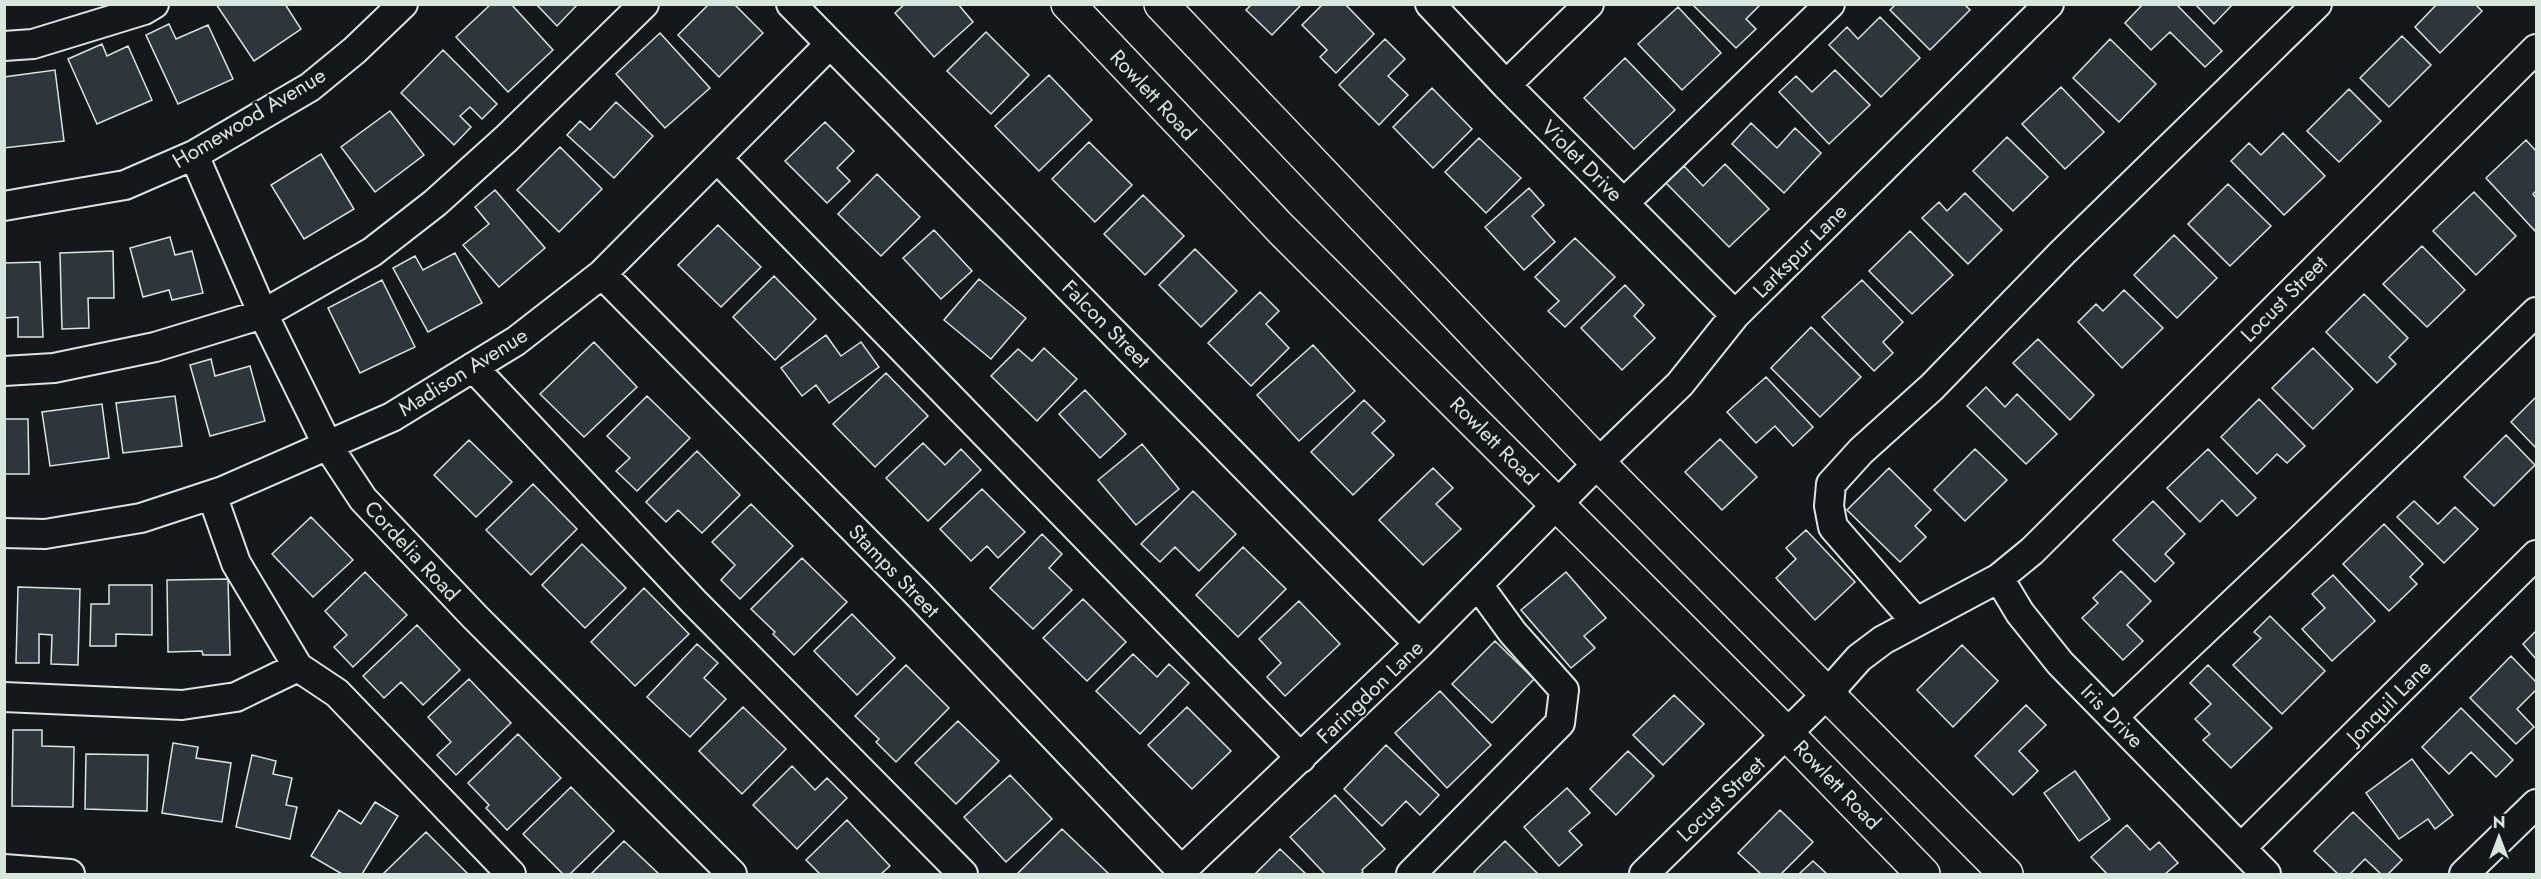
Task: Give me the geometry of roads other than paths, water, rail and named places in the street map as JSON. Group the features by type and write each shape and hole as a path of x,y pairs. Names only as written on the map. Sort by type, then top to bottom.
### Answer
{"main road":[{"name":"Rowlett Road","path":"1068,4 1281,230 1787,734 1923,874"},
{"path":"1161,4 1598,463 2006,874"}],"street":[{"path":"4,46 33,44 144,10 154,4"},
{"name":"Homewood Avenue","path":"4,206 125,185 194,155 310,87 355,50 403,4"},
{"path":"4,370 54,368 155,347 263,314 372,252 435,203 506,140 645,4"},
{"name":"Falcon Street","path":"791,4 1419,644"},
{"name":"Violet Drive","path":"1430,4 1506,85 1735,315"},
{"path":"1506,85 1589,4"},
{"path":"1624,203 1830,4"},
{"name":"Larkspur Lane","path":"1558,505 1680,384 1735,315 2049,4"},
{"path":"1916,622 1833,527 1829,506 1831,484 1861,451 1932,387 2062,253 2317,4"},
{"name":"Madison Avenue","path":"4,533 45,534 141,518 212,495 392,417 516,341 602,274 830,44"},
{"name":"Locust Street","path":"1660,869 1859,658 1883,640 1999,578 2032,551 2536,49"},
{"name":"Cordelia Road","path":"194,155 263,314 328,446 363,499 483,626 732,874"},
{"path":"717,158 1301,758"},
{"name":"Stamps Street","path":"602,274 918,594 1180,873"},
{"path":"2114,716 2536,312"},
{"path":"473,367 694,602 963,874"},
{"path":"212,495 236,564 298,667 337,693 511,874"},
{"name":"Faringdon Lane","path":"1180,873 1419,644 1558,505"},
{"name":"Jonquil Lane","path":"2241,848 2536,555"},
{"name":"Iris Drive","path":"1999,578 2020,613 2060,663 2266,874"},
{"path":"1411,874 1560,723 1564,690 1513,633 1478,585"},
{"path":"4,697 182,705 236,697 298,667"},
{"path":"2464,874 2536,804"},
{"path":"4,869 70,874"}]}
